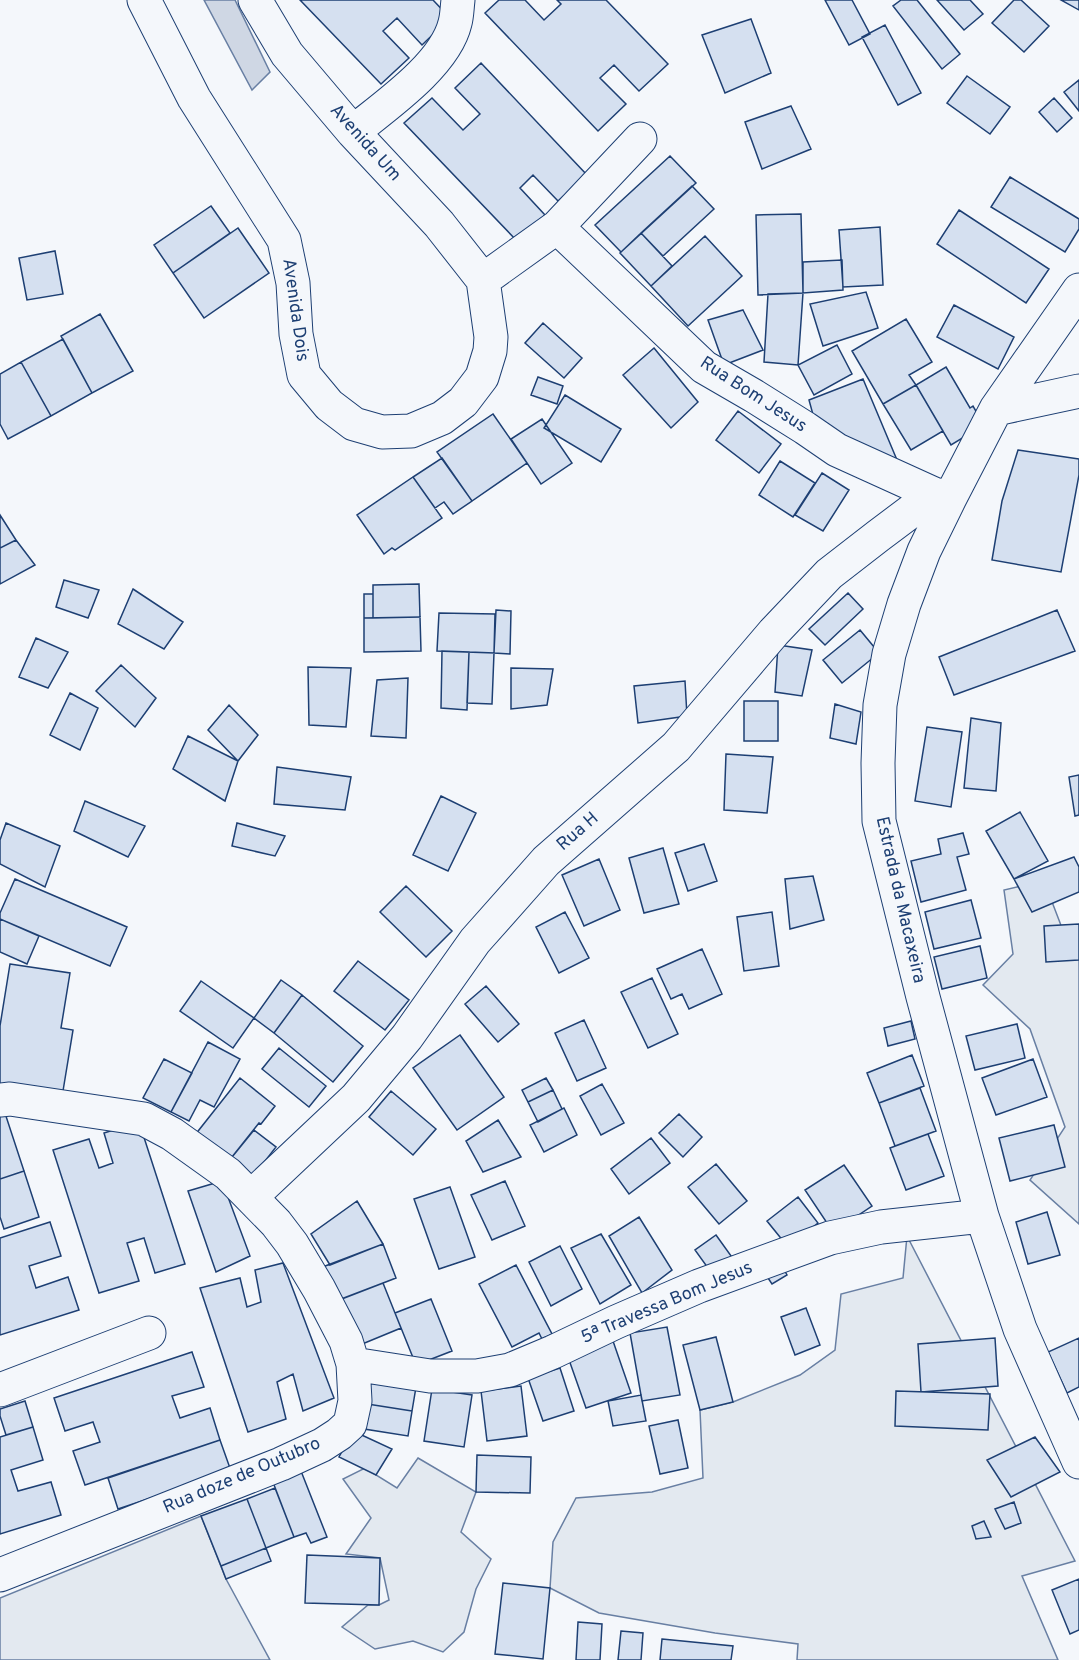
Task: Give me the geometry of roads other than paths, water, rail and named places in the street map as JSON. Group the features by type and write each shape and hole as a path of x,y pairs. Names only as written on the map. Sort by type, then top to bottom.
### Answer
{"street":[{"name":"Avenida Dois","path":"144,0 194,98 284,240 293,283 296,334 304,375 329,405 354,424 382,432 411,431 442,418 463,402 482,377 490,351 490,323 483,280"},
{"name":"Avenida Um","path":"255,0 287,54 353,132 439,224 483,280"},
{"path":"353,132 424,73 442,51 455,24 458,0"},
{"path":"483,280 557,227 640,140"},
{"name":"Rua Bom Jesus","path":"557,227 704,367 763,401 837,450 942,496"},
{"name":"Estrada da Macaxeira","path":"1079,290 996,409 942,496 889,654 880,705 878,763 879,821 926,1009 982,1216 1020,1329 1079,1462"},
{"path":"996,409 1079,391"},
{"name":"Rua H","path":"251,1197 356,1098 407,1037 475,941 546,861 676,747 774,632 829,574 878,536 942,496"},
{"name":"Rua doze de Outubro","path":"0,1100 10,1099 144,1119 172,1134 228,1174 276,1223 292,1244 319,1289 346,1341 353,1364 355,1392 350,1424 321,1445 281,1464 0,1575"},
{"name":"5ª Travessa Bom Jesus","path":"353,1364 430,1376 477,1376 510,1370 699,1286 830,1238 881,1227 982,1216"},
{"path":"0,1390 148,1333"}]}
